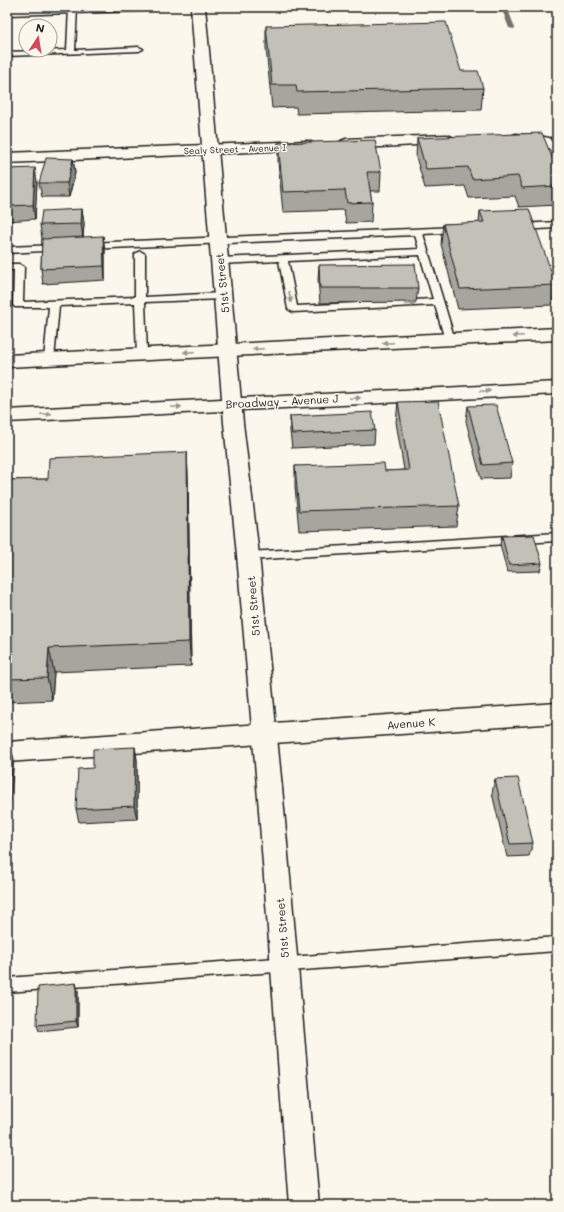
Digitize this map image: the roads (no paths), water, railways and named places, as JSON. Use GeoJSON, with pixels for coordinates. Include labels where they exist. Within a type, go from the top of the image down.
{"type":"FeatureCollection","features":[{"type":"Feature","properties":{"kind":"street"},"geometry":{"type":"LineString","coordinates":[[7,11],[142,7]]}},
{"type":"Feature","properties":{"kind":"street","name":"51st Street"},"geometry":{"type":"LineString","coordinates":[[198,7],[209,150],[232,404],[248,556],[285,963],[304,1205]]}},
{"type":"Feature","properties":{"kind":"street"},"geometry":{"type":"LineString","coordinates":[[502,139],[533,139],[554,145],[557,148]]}},
{"type":"Feature","properties":{"kind":"street","name":"Sealy Street - Avenue I"},"geometry":{"type":"LineString","coordinates":[[7,158],[464,140]]}},
{"type":"Feature","properties":{"kind":"street"},"geometry":{"type":"LineString","coordinates":[[7,361],[557,334]]}},
{"type":"Feature","properties":{"kind":"street","name":"Broadway - Avenue J"},"geometry":{"type":"LineString","coordinates":[[7,416],[557,388]]}},
{"type":"Feature","properties":{"kind":"street","name":"Avenue K"},"geometry":{"type":"LineString","coordinates":[[7,752],[557,713]]}},
{"type":"Feature","properties":{"kind":"lane"},"geometry":{"type":"LineString","coordinates":[[71,52],[73,8]]}},
{"type":"Feature","properties":{"kind":"lane"},"geometry":{"type":"LineString","coordinates":[[7,54],[140,49]]}},
{"type":"Feature","properties":{"kind":"lane"},"geometry":{"type":"LineString","coordinates":[[511,227],[557,225]]}},
{"type":"Feature","properties":{"kind":"lane"},"geometry":{"type":"LineString","coordinates":[[7,250],[465,229]]}},
{"type":"Feature","properties":{"kind":"lane"},"geometry":{"type":"LineString","coordinates":[[418,231],[450,340]]}},
{"type":"Feature","properties":{"kind":"lane"},"geometry":{"type":"LineString","coordinates":[[220,261],[424,252]]}},
{"type":"Feature","properties":{"kind":"lane"},"geometry":{"type":"LineString","coordinates":[[140,254],[142,355]]}},
{"type":"Feature","properties":{"kind":"lane"},"geometry":{"type":"LineString","coordinates":[[283,258],[293,309],[439,302]]}},
{"type":"Feature","properties":{"kind":"lane"},"geometry":{"type":"LineString","coordinates":[[7,267],[19,267],[18,305],[223,296]]}},
{"type":"Feature","properties":{"kind":"lane"},"geometry":{"type":"LineString","coordinates":[[49,359],[54,304]]}},
{"type":"Feature","properties":{"kind":"lane"},"geometry":{"type":"LineString","coordinates":[[248,556],[557,537]]}},
{"type":"Feature","properties":{"kind":"lane"},"geometry":{"type":"LineString","coordinates":[[7,985],[285,963],[557,944]]}},
{"type":"Feature","properties":{"kind":"waterway"},"geometry":{"type":"LineString","coordinates":[[504,7],[512,28]]}}]}
